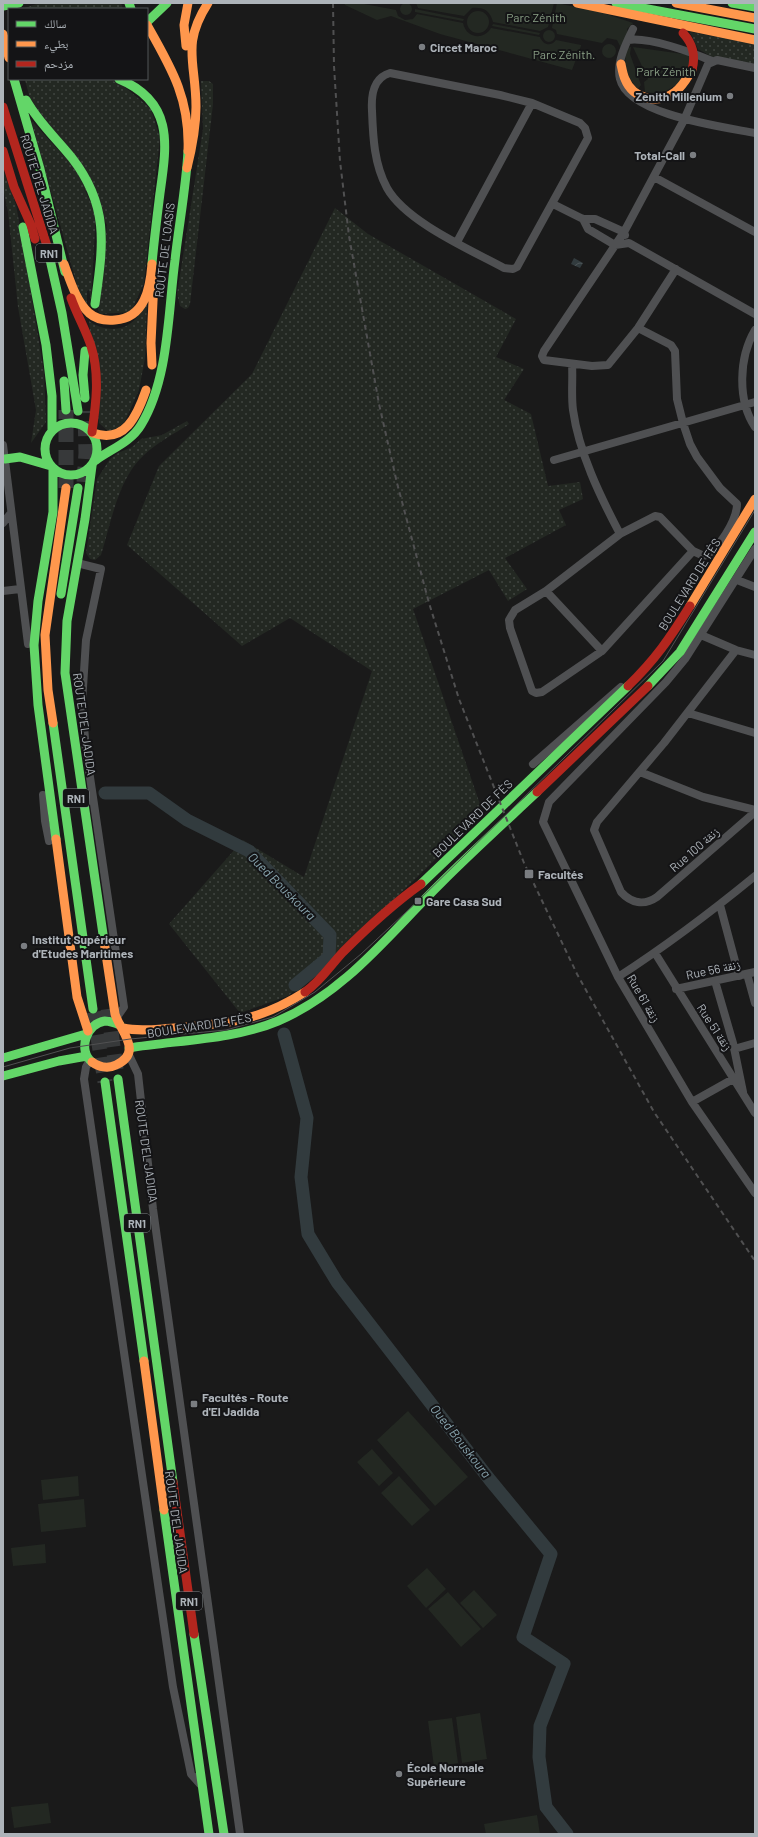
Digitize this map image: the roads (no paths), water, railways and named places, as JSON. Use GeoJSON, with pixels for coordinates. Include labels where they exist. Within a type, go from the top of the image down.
{"type":"FeatureCollection","features":[{"type":"Feature","properties":{"kind":"main road"},"geometry":{"type":"LineString","coordinates":[[3,6],[18,3]]}},
{"type":"Feature","properties":{"kind":"main road"},"geometry":{"type":"LineString","coordinates":[[148,21],[168,3]]}},
{"type":"Feature","properties":{"kind":"main road"},"geometry":{"type":"LineString","coordinates":[[187,168],[193,143],[196,118],[196,98],[190,58],[184,33],[185,16],[188,3]]}},
{"type":"Feature","properties":{"kind":"main road"},"geometry":{"type":"LineString","coordinates":[[190,58],[193,33],[200,16],[208,3]]}},
{"type":"Feature","properties":{"kind":"main road"},"geometry":{"type":"LineString","coordinates":[[577,3],[755,40]]}},
{"type":"Feature","properties":{"kind":"main road"},"geometry":{"type":"LineString","coordinates":[[616,3],[755,29]]}},
{"type":"Feature","properties":{"kind":"main road"},"geometry":{"type":"LineString","coordinates":[[676,3],[755,18]]}},
{"type":"Feature","properties":{"kind":"main road"},"geometry":{"type":"LineString","coordinates":[[732,3],[755,7]]}},
{"type":"Feature","properties":{"kind":"main road"},"geometry":{"type":"LineString","coordinates":[[621,64],[621,73],[627,85],[636,94],[651,100],[662,99],[674,95],[687,82],[692,70],[694,51],[690,41],[683,33],[673,28],[639,19],[629,14]]}},
{"type":"Feature","properties":{"kind":"main road","name":"ROUTE DE L'OASIS"},"geometry":{"type":"LineString","coordinates":[[94,463],[131,437],[140,426],[151,404],[163,350],[187,168],[187,124],[182,95],[169,63],[148,27]]}},
{"type":"Feature","properties":{"kind":"main road"},"geometry":{"type":"LineString","coordinates":[[3,34],[7,49]]}},
{"type":"Feature","properties":{"kind":"main road","name":"ROUTE DE L'OASIS"},"geometry":{"type":"LineString","coordinates":[[92,433],[101,437],[110,437],[118,434],[125,429],[140,407],[150,373],[161,305],[180,142],[177,109],[168,78],[148,42]]}},
{"type":"Feature","properties":{"kind":"main road"},"geometry":{"type":"LineString","coordinates":[[14,80],[40,169],[64,264],[68,289],[91,347],[95,368],[96,389],[92,433]]}},
{"type":"Feature","properties":{"kind":"main road"},"geometry":{"type":"LineString","coordinates":[[19,80],[24,96],[35,116],[48,134],[77,165],[97,202],[102,225],[103,249],[95,304]]}},
{"type":"Feature","properties":{"kind":"main road"},"geometry":{"type":"LineString","coordinates":[[64,264],[82,306],[101,320],[115,321],[135,313],[146,297],[151,276],[165,156],[164,127],[159,112],[150,99],[138,89],[121,80]]}},
{"type":"Feature","properties":{"kind":"main road","name":"ROUTE D'EL JADIDA"},"geometry":{"type":"LineString","coordinates":[[3,108],[32,192],[50,256],[82,411],[85,351]]}},
{"type":"Feature","properties":{"kind":"main road","name":"ROUTE D'EL JADIDA"},"geometry":{"type":"LineString","coordinates":[[3,151],[14,187],[31,225],[49,290],[59,340],[66,410]]}},
{"type":"Feature","properties":{"kind":"main road"},"geometry":{"type":"LineString","coordinates":[[14,187],[33,268],[42,315],[53,397],[54,416],[45,450],[47,459],[52,467],[54,482],[53,505],[36,622],[34,661],[44,757],[79,1006],[87,1033],[84,1046],[90,1060]]}},
{"type":"Feature","properties":{"kind":"main road"},"geometry":{"type":"LineString","coordinates":[[150,373],[156,236]]}},
{"type":"Feature","properties":{"kind":"main road"},"geometry":{"type":"LineString","coordinates":[[5,459],[20,457],[35,448],[61,425],[72,423],[83,425],[92,433],[97,443],[94,463],[83,473],[73,476],[62,474],[52,467],[20,457]]}},
{"type":"Feature","properties":{"kind":"main road","name":"ROUTE D'EL JADIDA"},"geometry":{"type":"LineString","coordinates":[[94,463],[65,642],[65,673],[111,985],[120,1023],[130,1039],[125,1078],[155,1304],[157,1367]]}},
{"type":"Feature","properties":{"kind":"main road","name":"RN1"},"geometry":{"type":"LineString","coordinates":[[66,488],[45,635],[48,690],[56,734],[93,1009]]}},
{"type":"Feature","properties":{"kind":"main road"},"geometry":{"type":"LineString","coordinates":[[60,602],[62,588],[77,536],[80,489]]}},
{"type":"Feature","properties":{"kind":"main road","name":"BOULEVARD DE FÈS"},"geometry":{"type":"LineString","coordinates":[[120,1023],[136,1030],[184,1028],[242,1020],[264,1014],[286,1004],[314,986],[342,953],[401,898],[426,880],[650,665],[670,638],[755,499]]}},
{"type":"Feature","properties":{"kind":"main road","name":"BOULEVARD DE FÈS"},"geometry":{"type":"LineString","coordinates":[[128,1053],[229,1035],[267,1025],[293,1014],[340,982],[356,969],[417,911],[440,884],[634,700],[666,667],[689,639],[755,532]]}},
{"type":"Feature","properties":{"kind":"main road","name":"ROUTE D'EL JADIDA"},"geometry":{"type":"LineString","coordinates":[[57,650],[60,690],[107,1007]]}},
{"type":"Feature","properties":{"kind":"main road"},"geometry":{"type":"LineString","coordinates":[[56,734],[55,767],[58,806],[82,959],[82,977],[78,997]]}},
{"type":"Feature","properties":{"kind":"main road"},"geometry":{"type":"LineString","coordinates":[[3,1058],[87,1033],[95,1025],[103,1022],[120,1023]]}},
{"type":"Feature","properties":{"kind":"main road"},"geometry":{"type":"LineString","coordinates":[[3,1076],[59,1061],[90,1060],[100,1066],[112,1067],[120,1063],[128,1053]]}},
{"type":"Feature","properties":{"kind":"main road","name":"ROUTE D'EL JADIDA"},"geometry":{"type":"LineString","coordinates":[[90,1060],[95,1076],[129,1310],[134,1336],[142,1356]]}},
{"type":"Feature","properties":{"kind":"main road","name":"ROUTE D'EL JADIDA"},"geometry":{"type":"LineString","coordinates":[[118,1079],[201,1686],[224,1834]]}},
{"type":"Feature","properties":{"kind":"main road","name":"ROUTE D'EL JADIDA"},"geometry":{"type":"LineString","coordinates":[[105,1082],[209,1834]]}},
{"type":"Feature","properties":{"kind":"street"},"geometry":{"type":"LineString","coordinates":[[633,29],[621,64],[620,80],[624,89],[630,96],[684,120],[755,133]]}},
{"type":"Feature","properties":{"kind":"street"},"geometry":{"type":"LineString","coordinates":[[628,40],[637,40],[674,47],[712,61],[755,68]]}},
{"type":"Feature","properties":{"kind":"street"},"geometry":{"type":"LineString","coordinates":[[676,269],[638,328],[608,365],[572,364],[544,360],[542,356],[544,351],[624,232],[684,120],[706,67],[712,61]]}},
{"type":"Feature","properties":{"kind":"street"},"geometry":{"type":"LineString","coordinates":[[384,75],[403,75],[532,103],[580,123],[587,132],[588,138],[518,267],[504,268],[457,242],[412,215],[392,195],[384,181],[376,160],[373,138],[372,100],[378,81],[384,75]]}},
{"type":"Feature","properties":{"kind":"street"},"geometry":{"type":"LineString","coordinates":[[457,242],[532,103]]}},
{"type":"Feature","properties":{"kind":"street"},"geometry":{"type":"LineString","coordinates":[[654,177],[755,232]]}},
{"type":"Feature","properties":{"kind":"street"},"geometry":{"type":"LineString","coordinates":[[553,204],[583,219],[594,219],[624,232],[629,243],[755,314]]}},
{"type":"Feature","properties":{"kind":"street"},"geometry":{"type":"LineString","coordinates":[[583,219],[588,229],[615,245],[629,243]]}},
{"type":"Feature","properties":{"kind":"street"},"geometry":{"type":"LineString","coordinates":[[638,328],[671,346],[675,351],[677,399],[682,423],[697,457],[720,488],[737,504],[735,519],[714,550],[704,556],[693,551],[660,517],[655,516],[647,519],[620,534],[546,591],[515,610],[509,620],[532,691],[536,693],[542,692],[602,651],[693,551]]}},
{"type":"Feature","properties":{"kind":"street"},"geometry":{"type":"LineString","coordinates":[[755,330],[744,358],[742,382],[745,405],[755,427]]}},
{"type":"Feature","properties":{"kind":"street"},"geometry":{"type":"LineString","coordinates":[[572,364],[573,410],[584,452],[606,506],[620,534]]}},
{"type":"Feature","properties":{"kind":"street"},"geometry":{"type":"LineString","coordinates":[[554,460],[755,402]]}},
{"type":"Feature","properties":{"kind":"street"},"geometry":{"type":"LineString","coordinates":[[3,445],[20,589],[25,618],[45,821],[62,882]]}},
{"type":"Feature","properties":{"kind":"street"},"geometry":{"type":"LineString","coordinates":[[3,523],[11,513]]}},
{"type":"Feature","properties":{"kind":"street"},"geometry":{"type":"LineString","coordinates":[[755,548],[702,635],[736,650],[755,655]]}},
{"type":"Feature","properties":{"kind":"street"},"geometry":{"type":"LineString","coordinates":[[77,563],[101,569],[86,640],[82,703],[86,750],[124,1007],[120,1023]]}},
{"type":"Feature","properties":{"kind":"street"},"geometry":{"type":"LineString","coordinates":[[736,580],[755,587]]}},
{"type":"Feature","properties":{"kind":"street"},"geometry":{"type":"LineString","coordinates":[[3,591],[20,589]]}},
{"type":"Feature","properties":{"kind":"street"},"geometry":{"type":"LineString","coordinates":[[546,591],[602,651]]}},
{"type":"Feature","properties":{"kind":"street","name":"Rue 61 زنقة"},"geometry":{"type":"LineString","coordinates":[[702,635],[686,659],[666,682],[549,802],[543,822],[618,977],[692,1102],[755,1193]]}},
{"type":"Feature","properties":{"kind":"street"},"geometry":{"type":"LineString","coordinates":[[736,650],[640,772],[703,797],[755,811]]}},
{"type":"Feature","properties":{"kind":"street"},"geometry":{"type":"LineString","coordinates":[[533,764],[613,693],[650,665]]}},
{"type":"Feature","properties":{"kind":"street"},"geometry":{"type":"LineString","coordinates":[[688,712],[755,733]]}},
{"type":"Feature","properties":{"kind":"street","name":"Rue 100 زنقة"},"geometry":{"type":"LineString","coordinates":[[640,772],[597,822],[594,830],[621,892],[633,902],[647,902],[657,897],[755,811]]}},
{"type":"Feature","properties":{"kind":"street"},"geometry":{"type":"LineString","coordinates":[[618,977],[655,953],[720,905],[755,876]]}},
{"type":"Feature","properties":{"kind":"street"},"geometry":{"type":"LineString","coordinates":[[720,905],[747,974],[755,1003]]}},
{"type":"Feature","properties":{"kind":"street","name":"Rue 51 زنقة"},"geometry":{"type":"LineString","coordinates":[[655,953],[676,989],[716,1049],[755,1113]]}},
{"type":"Feature","properties":{"kind":"street","name":"Rue 56 زنقة"},"geometry":{"type":"LineString","coordinates":[[676,989],[747,974]]}},
{"type":"Feature","properties":{"kind":"street"},"geometry":{"type":"LineString","coordinates":[[715,981],[734,1049],[744,1096]]}},
{"type":"Feature","properties":{"kind":"street"},"geometry":{"type":"LineString","coordinates":[[734,1049],[755,1043]]}},
{"type":"Feature","properties":{"kind":"street"},"geometry":{"type":"LineString","coordinates":[[128,1053],[138,1074],[154,1216],[240,1834]]}},
{"type":"Feature","properties":{"kind":"street"},"geometry":{"type":"LineString","coordinates":[[90,1060],[86,1067],[84,1079],[171,1673],[191,1774],[202,1786]]}},
{"type":"Feature","properties":{"kind":"street"},"geometry":{"type":"LineString","coordinates":[[692,1102],[733,1079]]}},
{"type":"Feature","properties":{"kind":"water"},"geometry":{"type":"Polygon","coordinates":[[[574,258],[583,263],[580,268],[571,264],[574,258]]]}},
{"type":"Feature","properties":{"kind":"waterway","name":"Oued Bouskoura"},"geometry":{"type":"LineString","coordinates":[[105,793],[149,793],[187,820],[249,851],[330,935],[329,957],[295,985]]}},
{"type":"Feature","properties":{"kind":"waterway","name":"Oued Bouskoura"},"geometry":{"type":"LineString","coordinates":[[284,1034],[307,1118],[301,1177],[308,1234],[337,1282],[490,1480],[551,1554],[523,1637],[564,1664],[540,1726],[539,1757],[546,1807],[567,1834]]}},
{"type":"Feature","properties":{"kind":"tunnel"},"geometry":{"type":"LineString","coordinates":[[66,410],[66,488]]}},
{"type":"Feature","properties":{"kind":"tunnel"},"geometry":{"type":"LineString","coordinates":[[84,482],[86,453],[85,411]]}},
{"type":"Feature","properties":{"kind":"tunnel"},"geometry":{"type":"LineString","coordinates":[[108,1009],[117,1076]]}},
{"type":"Feature","properties":{"kind":"tunnel"},"geometry":{"type":"LineString","coordinates":[[94,1012],[105,1082]]}},
{"type":"Feature","properties":{"kind":"tram line"},"geometry":{"type":"LineString","coordinates":[[3,1067],[70,1048],[130,1039],[226,1030],[273,1017],[315,992],[361,954],[418,901],[663,661],[755,510]]}},
{"type":"Feature","properties":{"kind":"railway"},"geometry":{"type":"LineString","coordinates":[[333,3],[334,66],[340,161],[349,236],[379,404],[397,483],[429,603],[459,699],[524,863],[577,974],[654,1112],[755,1261]]}},
{"type":"Feature","properties":{"kind":"place","name":"Circet Maroc"},"geometry":{"type":"Point","coordinates":[422,47]}},
{"type":"Feature","properties":{"kind":"place","name":"Zenith Millenium"},"geometry":{"type":"Point","coordinates":[730,96]}},
{"type":"Feature","properties":{"kind":"place","name":"Total-Call"},"geometry":{"type":"Point","coordinates":[693,155]}},
{"type":"Feature","properties":{"kind":"place","name":"Facultés"},"geometry":{"type":"Point","coordinates":[529,874]}},
{"type":"Feature","properties":{"kind":"place","name":"Gare Casa Sud"},"geometry":{"type":"Point","coordinates":[418,901]}},
{"type":"Feature","properties":{"kind":"place","name":"Institut Supérieur d'Etudes Maritimes"},"geometry":{"type":"Point","coordinates":[24,946]}},
{"type":"Feature","properties":{"kind":"place","name":"Facultés - Route d'El Jadida"},"geometry":{"type":"Point","coordinates":[194,1404]}},
{"type":"Feature","properties":{"kind":"place","name":"École Normale Supérieure"},"geometry":{"type":"Point","coordinates":[399,1774]}},
{"type":"Feature","properties":{"kind":"park label","name":"Parc Zénith"},"geometry":{"type":"Point","coordinates":[536,17]}},
{"type":"Feature","properties":{"kind":"park label","name":"Parc Zénith."},"geometry":{"type":"Point","coordinates":[564,54]}},
{"type":"Feature","properties":{"kind":"park label","name":"Park Zénith"},"geometry":{"type":"Point","coordinates":[666,71]}}]}
